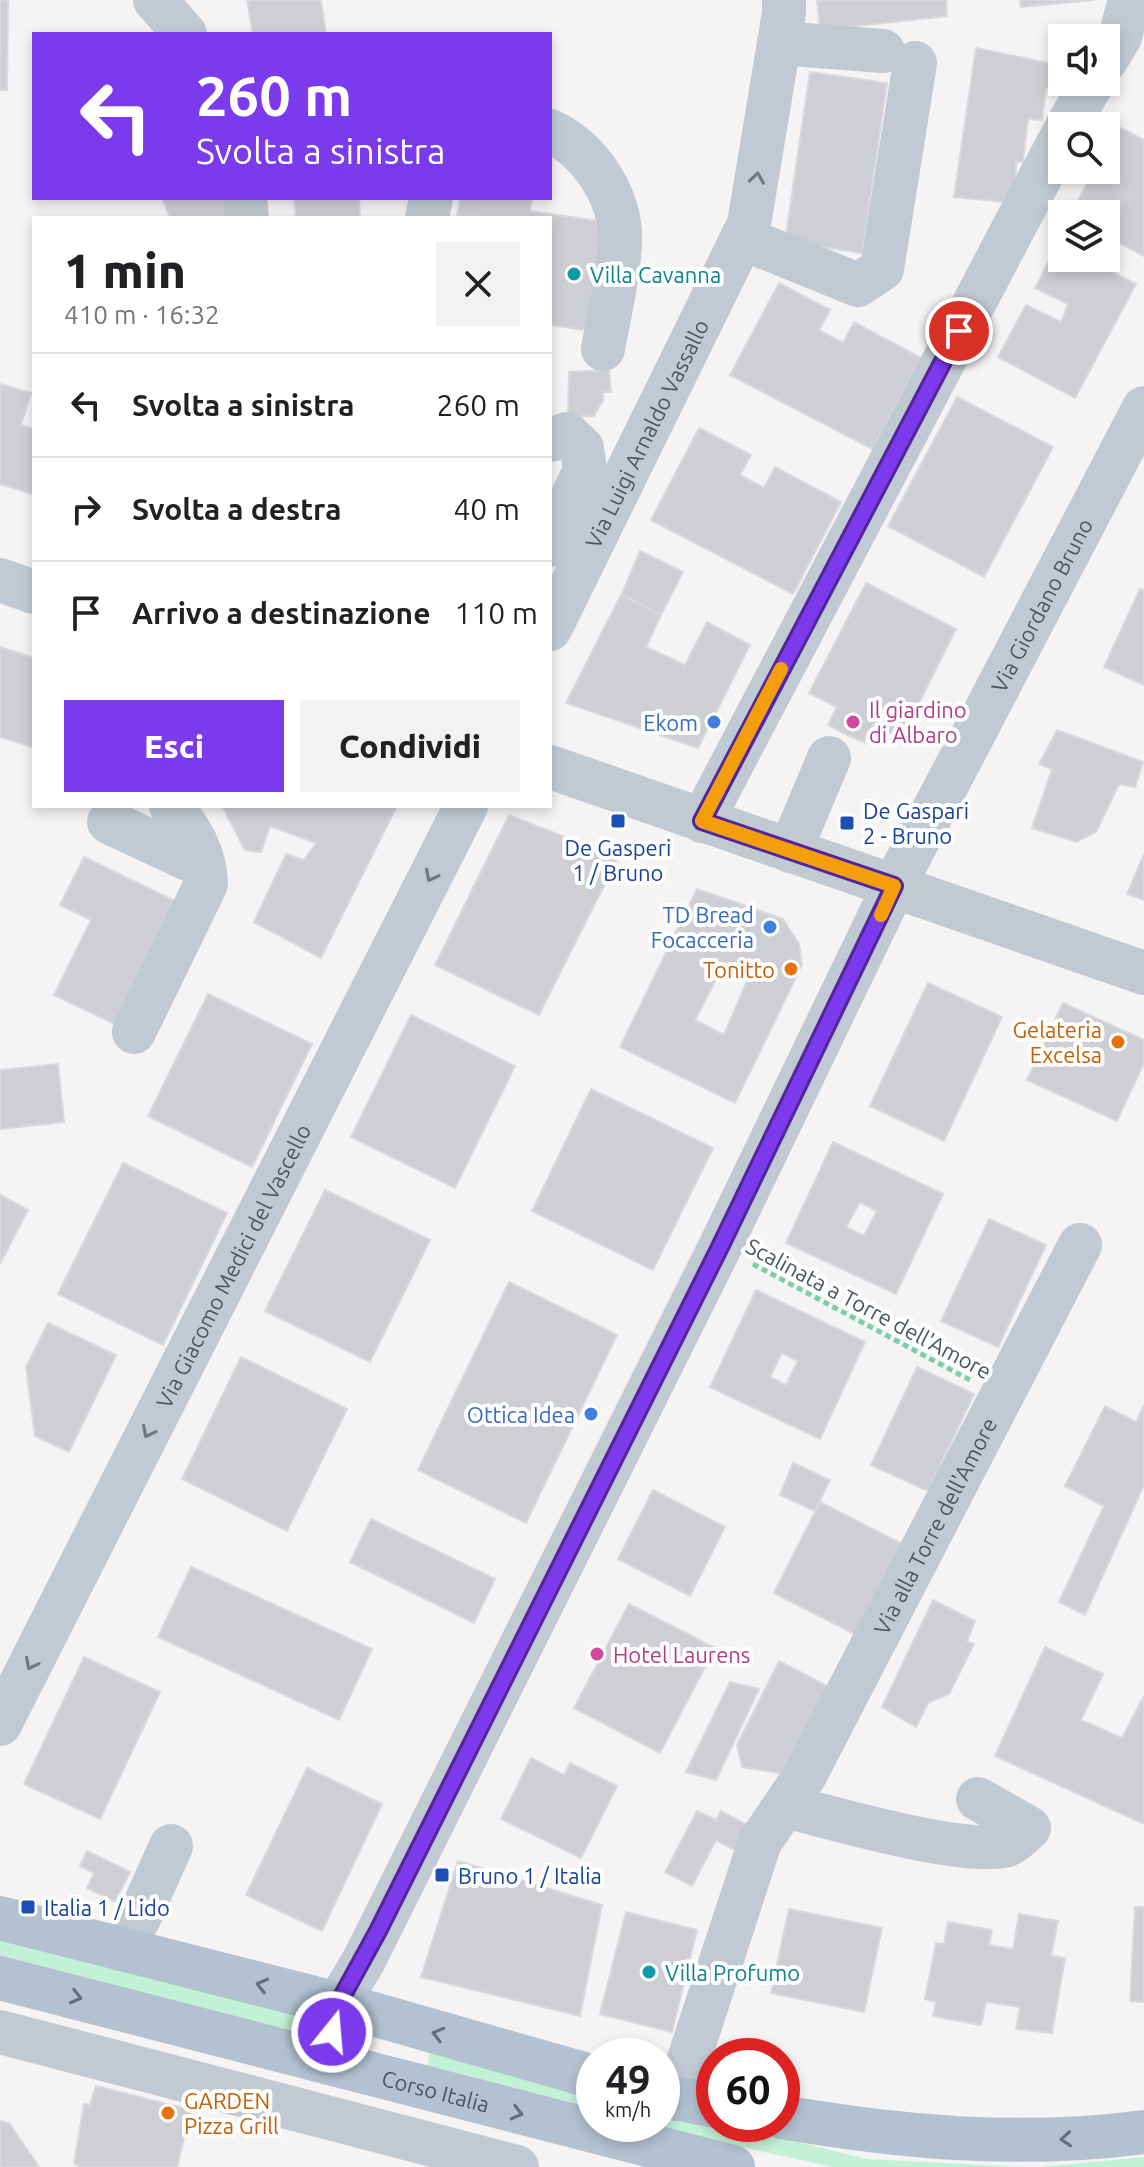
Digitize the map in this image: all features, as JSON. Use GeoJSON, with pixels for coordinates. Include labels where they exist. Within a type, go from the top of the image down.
{"type":"FeatureCollection","features":[{"type":"Feature","properties":{"kind":"main road"},"geometry":{"type":"LineString","coordinates":[[0,1918],[338,2004],[576,2072]]}},
{"type":"Feature","properties":{"kind":"main road","name":"Corso Italia"},"geometry":{"type":"LineString","coordinates":[[0,1978],[326,2060],[661,2158],[733,2167]]}},
{"type":"Feature","properties":{"kind":"main road"},"geometry":{"type":"LineString","coordinates":[[326,2060],[338,2004]]}},
{"type":"Feature","properties":{"kind":"main road"},"geometry":{"type":"LineString","coordinates":[[800,2120],[932,2139],[1023,2142],[1144,2132]]}},
{"type":"Feature","properties":{"kind":"street"},"geometry":{"type":"LineString","coordinates":[[155,0],[183,32]]}},
{"type":"Feature","properties":{"kind":"street","name":"Via Luigi Arnaldo Vassallo"},"geometry":{"type":"LineString","coordinates":[[552,625],[749,224],[784,0]]}},
{"type":"Feature","properties":{"kind":"street"},"geometry":{"type":"LineString","coordinates":[[1120,37],[1130,0]]}},
{"type":"Feature","properties":{"kind":"street"},"geometry":{"type":"LineString","coordinates":[[742,238],[858,285],[882,269],[899,57],[779,43]]}},
{"type":"Feature","properties":{"kind":"street"},"geometry":{"type":"LineString","coordinates":[[552,132],[591,159],[614,206],[621,243],[603,349]]}},
{"type":"Feature","properties":{"kind":"street"},"geometry":{"type":"LineString","coordinates":[[702,821],[1048,163]]}},
{"type":"Feature","properties":{"kind":"street","name":"Via Giordano Bruno"},"geometry":{"type":"LineString","coordinates":[[338,2004],[378,1931],[720,1247],[894,886],[1144,408]]}},
{"type":"Feature","properties":{"kind":"street","name":"Via Luigi Arnaldo Vassallo"},"geometry":{"type":"LineString","coordinates":[[552,439],[567,434],[582,448],[585,470],[552,541]]}},
{"type":"Feature","properties":{"kind":"street"},"geometry":{"type":"LineString","coordinates":[[0,580],[32,591]]}},
{"type":"Feature","properties":{"kind":"street"},"geometry":{"type":"LineString","coordinates":[[790,851],[829,758]]}},
{"type":"Feature","properties":{"kind":"street"},"geometry":{"type":"LineString","coordinates":[[552,768],[1144,973]]}},
{"type":"Feature","properties":{"kind":"street","name":"Via Giacomo Medici del Vascello"},"geometry":{"type":"LineString","coordinates":[[0,1724],[465,808]]}},
{"type":"Feature","properties":{"kind":"street"},"geometry":{"type":"LineString","coordinates":[[109,822],[162,817],[189,828],[205,860],[206,884],[134,1032]]}},
{"type":"Feature","properties":{"kind":"street"},"geometry":{"type":"LineString","coordinates":[[162,817],[188,859]]}},
{"type":"Feature","properties":{"kind":"street","name":"Via alla Torre dell'Amore"},"geometry":{"type":"LineString","coordinates":[[684,2100],[760,1842],[804,1777],[1080,1245]]}},
{"type":"Feature","properties":{"kind":"street"},"geometry":{"type":"LineString","coordinates":[[785,1806],[891,1831],[983,1847],[1007,1846],[1029,1828],[978,1799]]}},
{"type":"Feature","properties":{"kind":"street"},"geometry":{"type":"LineString","coordinates":[[120,1949],[139,1918],[171,1846]]}},
{"type":"Feature","properties":{"kind":"street"},"geometry":{"type":"LineString","coordinates":[[0,2032],[517,2167]]}},
{"type":"Feature","properties":{"kind":"path","name":"Scalinata a Torre dell'Amore"},"geometry":{"type":"LineString","coordinates":[[720,1247],[1003,1397]]}},
{"type":"Feature","properties":{"kind":"green space"},"geometry":{"type":"Polygon","coordinates":[[[0,1929],[307,2008],[301,2033],[0,1958],[0,1929]]]}},
{"type":"Feature","properties":{"kind":"green space"},"geometry":{"type":"Polygon","coordinates":[[[430,2049],[576,2086],[576,2108],[427,2070],[430,2049]]]}},
{"type":"Feature","properties":{"kind":"green space"},"geometry":{"type":"Polygon","coordinates":[[[680,2112],[696,2116],[696,2137],[680,2133],[680,2112]]]}},
{"type":"Feature","properties":{"kind":"green space"},"geometry":{"type":"Polygon","coordinates":[[[720,2142],[799,2142],[867,2159],[1025,2167],[833,2167],[720,2142]]]}},
{"type":"Feature","properties":{"kind":"green space"},"geometry":{"type":"Polygon","coordinates":[[[1144,2157],[1144,2167],[1040,2167],[1144,2157]]]}},
{"type":"Feature","properties":{"kind":"building"},"geometry":{"type":"Polygon","coordinates":[[[0,0],[8,0],[7,90],[0,90],[0,0]]]}},
{"type":"Feature","properties":{"kind":"building"},"geometry":{"type":"Polygon","coordinates":[[[247,0],[321,0],[326,32],[253,32],[247,0]]]}},
{"type":"Feature","properties":{"kind":"building"},"geometry":{"type":"Polygon","coordinates":[[[817,0],[946,0],[947,16],[820,30],[817,0]]]}},
{"type":"Feature","properties":{"kind":"building"},"geometry":{"type":"Polygon","coordinates":[[[1020,0],[1094,0],[1021,7],[1020,0]]]}},
{"type":"Feature","properties":{"kind":"building"},"geometry":{"type":"Polygon","coordinates":[[[976,48],[1048,63],[1048,88],[1042,120],[1028,119],[1023,162],[1016,161],[1015,203],[954,197],[976,48]]]}},
{"type":"Feature","properties":{"kind":"building"},"geometry":{"type":"Polygon","coordinates":[[[810,72],[887,83],[862,253],[785,241],[810,72]]]}},
{"type":"Feature","properties":{"kind":"building"},"geometry":{"type":"Polygon","coordinates":[[[1120,128],[1144,140],[1144,256],[1120,243],[1120,200],[1078,200],[1087,184],[1120,184],[1120,128]]]}},
{"type":"Feature","properties":{"kind":"building"},"geometry":{"type":"Polygon","coordinates":[[[163,200],[226,200],[231,214],[226,216],[169,216],[163,200]]]}},
{"type":"Feature","properties":{"kind":"building"},"geometry":{"type":"Polygon","coordinates":[[[294,200],[359,200],[360,216],[296,216],[294,200]]]}},
{"type":"Feature","properties":{"kind":"building","name":"Villa Cavanna"},"geometry":{"type":"Polygon","coordinates":[[[460,200],[532,200],[530,211],[606,222],[591,331],[552,325],[552,216],[457,216],[460,200]]]}},
{"type":"Feature","properties":{"kind":"building"},"geometry":{"type":"Polygon","coordinates":[[[1048,263],[1048,272],[1113,272],[1136,284],[1075,398],[998,357],[1026,305],[1061,322],[1068,304],[1035,288],[1048,263]]]}},
{"type":"Feature","properties":{"kind":"building"},"geometry":{"type":"Polygon","coordinates":[[[779,283],[830,310],[819,330],[843,343],[854,322],[921,358],[872,449],[730,375],[779,283]]]}},
{"type":"Feature","properties":{"kind":"building"},"geometry":{"type":"Polygon","coordinates":[[[609,370],[611,392],[603,392],[603,400],[594,416],[568,417],[569,372],[609,370]]]}},
{"type":"Feature","properties":{"kind":"building"},"geometry":{"type":"Polygon","coordinates":[[[0,384],[31,393],[21,425],[32,428],[32,494],[0,484],[0,384]]]}},
{"type":"Feature","properties":{"kind":"building"},"geometry":{"type":"Polygon","coordinates":[[[957,397],[1053,447],[984,577],[888,526],[957,397]]]}},
{"type":"Feature","properties":{"kind":"building"},"geometry":{"type":"Polygon","coordinates":[[[699,428],[751,455],[740,475],[764,488],[775,467],[841,502],[793,594],[651,520],[699,428]]]}},
{"type":"Feature","properties":{"kind":"building"},"geometry":{"type":"Polygon","coordinates":[[[640,551],[683,572],[661,615],[622,594],[640,551]]]}},
{"type":"Feature","properties":{"kind":"building"},"geometry":{"type":"Polygon","coordinates":[[[866,583],[956,629],[901,739],[873,725],[864,742],[847,735],[828,725],[837,707],[809,693],[866,583]]]}},
{"type":"Feature","properties":{"kind":"building"},"geometry":{"type":"Polygon","coordinates":[[[1140,589],[1144,590],[1144,685],[1104,667],[1140,589]]]}},
{"type":"Feature","properties":{"kind":"building"},"geometry":{"type":"Polygon","coordinates":[[[621,595],[661,615],[646,647],[685,665],[707,622],[750,645],[698,748],[566,703],[621,595]]]}},
{"type":"Feature","properties":{"kind":"building"},"geometry":{"type":"Polygon","coordinates":[[[0,647],[32,657],[32,747],[0,737],[0,647]]]}},
{"type":"Feature","properties":{"kind":"building"},"geometry":{"type":"Polygon","coordinates":[[[1057,730],[1143,762],[1135,787],[1119,784],[1096,832],[1076,842],[1032,828],[1052,769],[1039,764],[1057,730]]]}},
{"type":"Feature","properties":{"kind":"building"},"geometry":{"type":"Polygon","coordinates":[[[223,808],[396,808],[321,958],[254,922],[286,854],[304,860],[316,843],[270,826],[261,852],[245,850],[223,808]]]}},
{"type":"Feature","properties":{"kind":"building"},"geometry":{"type":"Polygon","coordinates":[[[509,815],[618,858],[539,1015],[435,965],[509,815]]]}},
{"type":"Feature","properties":{"kind":"building"},"geometry":{"type":"Polygon","coordinates":[[[1144,854],[1144,900],[1127,894],[1144,854]]]}},
{"type":"Feature","properties":{"kind":"building"},"geometry":{"type":"Polygon","coordinates":[[[84,857],[181,904],[121,1027],[54,995],[91,920],[60,905],[84,857]]]}},
{"type":"Feature","properties":{"kind":"building"},"geometry":{"type":"Polygon","coordinates":[[[697,889],[783,919],[799,944],[802,965],[735,1103],[620,1047],[697,889]],[[723,966],[695,1020],[724,1035],[749,976],[723,966]]]}},
{"type":"Feature","properties":{"kind":"building"},"geometry":{"type":"Polygon","coordinates":[[[928,983],[1002,1017],[944,1141],[870,1106],[928,983]]]}},
{"type":"Feature","properties":{"kind":"building"},"geometry":{"type":"Polygon","coordinates":[[[208,994],[312,1044],[252,1167],[148,1116],[208,994]]]}},
{"type":"Feature","properties":{"kind":"building"},"geometry":{"type":"Polygon","coordinates":[[[1063,1003],[1144,1040],[1144,1063],[1117,1121],[1027,1080],[1063,1003]]]}},
{"type":"Feature","properties":{"kind":"building"},"geometry":{"type":"Polygon","coordinates":[[[411,1015],[515,1066],[455,1188],[351,1137],[411,1015]]]}},
{"type":"Feature","properties":{"kind":"building"},"geometry":{"type":"Polygon","coordinates":[[[58,1064],[64,1122],[0,1129],[0,1070],[58,1064]]]}},
{"type":"Feature","properties":{"kind":"building"},"geometry":{"type":"Polygon","coordinates":[[[591,1089],[713,1148],[653,1270],[532,1211],[591,1089]]]}},
{"type":"Feature","properties":{"kind":"building"},"geometry":{"type":"Polygon","coordinates":[[[833,1142],[943,1194],[896,1294],[786,1243],[833,1142]],[[860,1202],[846,1227],[864,1236],[877,1211],[860,1202]]]}},
{"type":"Feature","properties":{"kind":"building"},"geometry":{"type":"Polygon","coordinates":[[[123,1163],[227,1213],[163,1345],[58,1294],[123,1163]]]}},
{"type":"Feature","properties":{"kind":"building"},"geometry":{"type":"Polygon","coordinates":[[[325,1190],[430,1240],[370,1362],[265,1311],[325,1190]]]}},
{"type":"Feature","properties":{"kind":"building"},"geometry":{"type":"Polygon","coordinates":[[[0,1195],[28,1210],[0,1264],[0,1195]]]}},
{"type":"Feature","properties":{"kind":"building"},"geometry":{"type":"Polygon","coordinates":[[[989,1219],[1046,1245],[998,1347],[941,1321],[989,1219]]]}},
{"type":"Feature","properties":{"kind":"building"},"geometry":{"type":"Polygon","coordinates":[[[509,1282],[617,1335],[526,1523],[418,1470],[509,1282]]]}},
{"type":"Feature","properties":{"kind":"building"},"geometry":{"type":"Polygon","coordinates":[[[756,1290],[865,1342],[820,1439],[710,1387],[756,1290]],[[782,1353],[770,1377],[786,1385],[798,1361],[782,1353]]]}},
{"type":"Feature","properties":{"kind":"building"},"geometry":{"type":"Polygon","coordinates":[[[48,1323],[116,1355],[69,1452],[35,1436],[26,1367],[48,1323]]]}},
{"type":"Feature","properties":{"kind":"building"},"geometry":{"type":"Polygon","coordinates":[[[241,1357],[347,1409],[287,1531],[182,1479],[241,1357]]]}},
{"type":"Feature","properties":{"kind":"building"},"geometry":{"type":"Polygon","coordinates":[[[917,1367],[974,1394],[928,1491],[871,1465],[917,1367]]]}},
{"type":"Feature","properties":{"kind":"building"},"geometry":{"type":"Polygon","coordinates":[[[1144,1405],[1144,1485],[1085,1615],[1059,1602],[1104,1506],[1065,1486],[1105,1406],[1136,1422],[1144,1405]]]}},
{"type":"Feature","properties":{"kind":"building"},"geometry":{"type":"Polygon","coordinates":[[[793,1463],[830,1480],[815,1511],[780,1495],[793,1463]]]}},
{"type":"Feature","properties":{"kind":"building"},"geometry":{"type":"Polygon","coordinates":[[[653,1490],[725,1527],[690,1596],[618,1559],[653,1490]]]}},
{"type":"Feature","properties":{"kind":"building"},"geometry":{"type":"Polygon","coordinates":[[[820,1502],[902,1544],[856,1635],[774,1593],[820,1502]]]}},
{"type":"Feature","properties":{"kind":"building"},"geometry":{"type":"Polygon","coordinates":[[[371,1519],[495,1579],[474,1623],[350,1562],[371,1519]]]}},
{"type":"Feature","properties":{"kind":"building"},"geometry":{"type":"Polygon","coordinates":[[[191,1567],[372,1649],[339,1720],[158,1637],[191,1567]]]}},
{"type":"Feature","properties":{"kind":"building"},"geometry":{"type":"Polygon","coordinates":[[[933,1600],[975,1621],[967,1641],[974,1644],[949,1694],[928,1703],[916,1727],[882,1707],[933,1600]]]}},
{"type":"Feature","properties":{"kind":"building"},"geometry":{"type":"Polygon","coordinates":[[[629,1604],[715,1648],[660,1753],[574,1708],[629,1604]]]}},
{"type":"Feature","properties":{"kind":"building"},"geometry":{"type":"Polygon","coordinates":[[[1045,1647],[1103,1674],[1081,1720],[1122,1738],[1144,1696],[1144,1824],[995,1756],[1045,1647]]]}},
{"type":"Feature","properties":{"kind":"building"},"geometry":{"type":"Polygon","coordinates":[[[84,1657],[160,1692],[100,1819],[24,1784],[84,1657]]]}},
{"type":"Feature","properties":{"kind":"building"},"geometry":{"type":"Polygon","coordinates":[[[779,1661],[829,1687],[785,1774],[742,1767],[737,1745],[779,1661]]]}},
{"type":"Feature","properties":{"kind":"building"},"geometry":{"type":"Polygon","coordinates":[[[730,1682],[759,1689],[716,1780],[686,1772],[730,1682]]]}},
{"type":"Feature","properties":{"kind":"building"},"geometry":{"type":"Polygon","coordinates":[[[531,1758],[564,1775],[570,1763],[617,1786],[581,1858],[501,1819],[531,1758]]]}},
{"type":"Feature","properties":{"kind":"building"},"geometry":{"type":"Polygon","coordinates":[[[307,1768],[382,1804],[322,1931],[246,1895],[307,1768]]]}},
{"type":"Feature","properties":{"kind":"building"},"geometry":{"type":"Polygon","coordinates":[[[697,1811],[716,1820],[721,1811],[751,1827],[738,1852],[716,1840],[692,1886],[665,1872],[697,1811]]]}},
{"type":"Feature","properties":{"kind":"building"},"geometry":{"type":"Polygon","coordinates":[[[87,1851],[130,1872],[115,1902],[87,1888],[94,1873],[80,1866],[87,1851]]]}},
{"type":"Feature","properties":{"kind":"building"},"geometry":{"type":"Polygon","coordinates":[[[458,1861],[602,1905],[580,2016],[421,1977],[458,1861]]]}},
{"type":"Feature","properties":{"kind":"building"},"geometry":{"type":"Polygon","coordinates":[[[1135,1907],[1144,1907],[1144,2002],[1130,2001],[1135,1907]]]}},
{"type":"Feature","properties":{"kind":"building"},"geometry":{"type":"Polygon","coordinates":[[[789,1909],[882,1928],[864,2012],[771,1993],[789,1909]]]}},
{"type":"Feature","properties":{"kind":"building","name":"Villa Profumo"},"geometry":{"type":"Polygon","coordinates":[[[626,1912],[697,1930],[672,2032],[600,2014],[626,1912]]]}},
{"type":"Feature","properties":{"kind":"building"},"geometry":{"type":"Polygon","coordinates":[[[1019,1914],[1058,1921],[1051,1956],[1065,1958],[1052,2033],[1016,2029],[1020,2007],[986,2002],[981,2025],[933,2016],[936,2002],[925,1999],[936,1943],[944,1944],[948,1922],[992,1930],[989,1945],[1013,1949],[1019,1914]]]}},
{"type":"Feature","properties":{"kind":"building"},"geometry":{"type":"Polygon","coordinates":[[[96,2086],[191,2110],[177,2167],[80,2167],[74,2163],[84,2104],[90,2105],[96,2086]]]}},
{"type":"Feature","properties":{"kind":"building"},"geometry":{"type":"Polygon","coordinates":[[[0,2121],[9,2123],[39,2167],[0,2167],[0,2121]]]}},
{"type":"Feature","properties":{"kind":"slow traffic"},"geometry":{"type":"LineString","coordinates":[[781,669],[702,821],[894,886],[881,915]]}},
{"type":"Feature","properties":{"kind":"place","name":"Villa Cavanna"},"geometry":{"type":"Point","coordinates":[574,274]}},
{"type":"Feature","properties":{"kind":"place","name":"Ekom"},"geometry":{"type":"Point","coordinates":[714,722]}},
{"type":"Feature","properties":{"kind":"place","name":"Il giardino di Albaro"},"geometry":{"type":"Point","coordinates":[853,722]}},
{"type":"Feature","properties":{"kind":"place","name":"De Gasperi 1 / Bruno"},"geometry":{"type":"Point","coordinates":[618,821]}},
{"type":"Feature","properties":{"kind":"place","name":"De Gaspari 2 - Bruno"},"geometry":{"type":"Point","coordinates":[847,823]}},
{"type":"Feature","properties":{"kind":"place","name":"TD Bread Focacceria"},"geometry":{"type":"Point","coordinates":[770,927]}},
{"type":"Feature","properties":{"kind":"place","name":"Tonitto"},"geometry":{"type":"Point","coordinates":[791,969]}},
{"type":"Feature","properties":{"kind":"place","name":"Gelateria Excelsa"},"geometry":{"type":"Point","coordinates":[1118,1042]}},
{"type":"Feature","properties":{"kind":"place","name":"Ottica Idea"},"geometry":{"type":"Point","coordinates":[591,1414]}},
{"type":"Feature","properties":{"kind":"place","name":"Hotel Laurens"},"geometry":{"type":"Point","coordinates":[597,1654]}},
{"type":"Feature","properties":{"kind":"place","name":"Bruno 1 / Italia"},"geometry":{"type":"Point","coordinates":[442,1875]}},
{"type":"Feature","properties":{"kind":"place","name":"Italia 1 / Lido"},"geometry":{"type":"Point","coordinates":[28,1907]}},
{"type":"Feature","properties":{"kind":"place","name":"Villa Profumo"},"geometry":{"type":"Point","coordinates":[649,1972]}},
{"type":"Feature","properties":{"kind":"place","name":"GARDEN Pizza Grill"},"geometry":{"type":"Point","coordinates":[168,2113]}},
{"type":"Feature","properties":{"kind":"route"},"geometry":{"type":"LineString","coordinates":[[332,2032],[338,2004],[364,1960],[706,1275],[894,886],[702,821],[959,331]]}}]}
